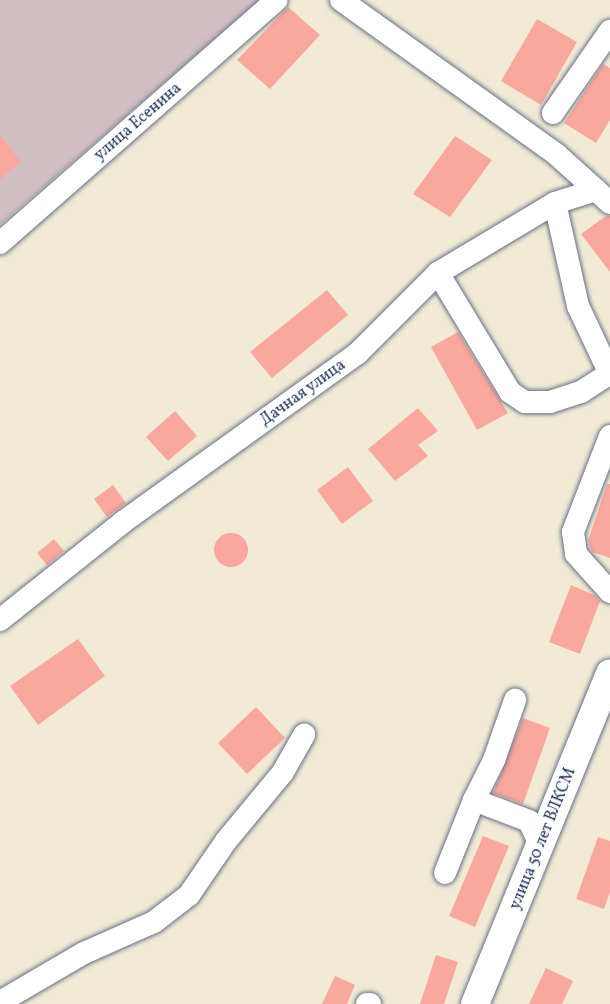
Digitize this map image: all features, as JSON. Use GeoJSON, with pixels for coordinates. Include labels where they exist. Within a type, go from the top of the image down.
{"type":"FeatureCollection","features":[{"type":"Feature","properties":{"kind":"main road","name":"улица 50 лет ВЛКСМ"},"geometry":{"type":"LineString","coordinates":[[475,1004],[541,847],[610,673]]}},
{"type":"Feature","properties":{"kind":"street","name":"улица Есенина"},"geometry":{"type":"LineString","coordinates":[[0,243],[277,0]]}},
{"type":"Feature","properties":{"kind":"street"},"geometry":{"type":"LineString","coordinates":[[341,0],[556,154],[603,197]]}},
{"type":"Feature","properties":{"kind":"street"},"geometry":{"type":"LineString","coordinates":[[553,112],[610,31]]}},
{"type":"Feature","properties":{"kind":"street","name":"Дачная улица"},"geometry":{"type":"LineString","coordinates":[[0,620],[123,522],[358,353],[438,273],[555,202],[603,197]]}},
{"type":"Feature","properties":{"kind":"street"},"geometry":{"type":"LineString","coordinates":[[438,273],[510,392],[525,402],[550,402],[581,392],[610,374],[578,306],[555,202]]}},
{"type":"Feature","properties":{"kind":"street"},"geometry":{"type":"LineString","coordinates":[[610,436],[573,532],[576,554],[610,592]]}},
{"type":"Feature","properties":{"kind":"street"},"geometry":{"type":"LineString","coordinates":[[445,873],[474,800],[494,760],[515,700]]}},
{"type":"Feature","properties":{"kind":"street"},"geometry":{"type":"LineString","coordinates":[[0,1002],[84,953],[154,922],[189,895],[226,841],[283,772],[304,735]]}},
{"type":"Feature","properties":{"kind":"street"},"geometry":{"type":"LineString","coordinates":[[474,800],[529,821],[541,847]]}},
{"type":"Feature","properties":{"kind":"shaded area"},"geometry":{"type":"Polygon","coordinates":[[[0,0],[259,0],[0,225],[0,0]]]}},
{"type":"Feature","properties":{"kind":"building"},"geometry":{"type":"Polygon","coordinates":[[[288,7],[320,35],[270,89],[237,60],[288,7]]]}},
{"type":"Feature","properties":{"kind":"building"},"geometry":{"type":"Polygon","coordinates":[[[537,19],[577,42],[541,105],[501,81],[537,19]]]}},
{"type":"Feature","properties":{"kind":"building"},"geometry":{"type":"Polygon","coordinates":[[[603,64],[610,68],[610,120],[596,143],[564,123],[603,64]]]}},
{"type":"Feature","properties":{"kind":"building"},"geometry":{"type":"Polygon","coordinates":[[[0,135],[21,162],[0,179],[0,135]]]}},
{"type":"Feature","properties":{"kind":"building"},"geometry":{"type":"Polygon","coordinates":[[[455,136],[492,160],[450,217],[413,194],[455,136]]]}},
{"type":"Feature","properties":{"kind":"building"},"geometry":{"type":"Polygon","coordinates":[[[606,216],[610,216],[610,272],[581,234],[606,216]]]}},
{"type":"Feature","properties":{"kind":"building"},"geometry":{"type":"Polygon","coordinates":[[[327,290],[348,315],[272,378],[250,352],[327,290]]]}},
{"type":"Feature","properties":{"kind":"building"},"geometry":{"type":"Polygon","coordinates":[[[458,332],[508,413],[477,430],[431,347],[458,332]]]}},
{"type":"Feature","properties":{"kind":"building"},"geometry":{"type":"Polygon","coordinates":[[[418,408],[438,431],[418,445],[428,456],[395,481],[368,449],[418,408]]]}},
{"type":"Feature","properties":{"kind":"building"},"geometry":{"type":"Polygon","coordinates":[[[175,411],[197,436],[168,461],[146,437],[175,411]]]}},
{"type":"Feature","properties":{"kind":"building"},"geometry":{"type":"Polygon","coordinates":[[[348,467],[373,501],[342,524],[317,490],[348,467]]]}},
{"type":"Feature","properties":{"kind":"building"},"geometry":{"type":"Polygon","coordinates":[[[607,484],[610,484],[610,558],[592,552],[588,541],[607,484]]]}},
{"type":"Feature","properties":{"kind":"building"},"geometry":{"type":"Polygon","coordinates":[[[113,485],[126,503],[107,517],[94,499],[113,485]]]}},
{"type":"Feature","properties":{"kind":"building"},"geometry":{"type":"Polygon","coordinates":[[[231,533],[243,538],[248,550],[243,562],[231,567],[219,562],[214,550],[219,538],[231,533]]]}},
{"type":"Feature","properties":{"kind":"building"},"geometry":{"type":"Polygon","coordinates":[[[54,539],[64,551],[47,565],[37,553],[54,539]]]}},
{"type":"Feature","properties":{"kind":"building"},"geometry":{"type":"Polygon","coordinates":[[[571,585],[594,595],[600,601],[580,654],[549,642],[571,585]]]}},
{"type":"Feature","properties":{"kind":"building"},"geometry":{"type":"Polygon","coordinates":[[[78,639],[105,676],[38,725],[10,686],[78,639]]]}},
{"type":"Feature","properties":{"kind":"building"},"geometry":{"type":"Polygon","coordinates":[[[256,707],[285,738],[247,774],[218,743],[256,707]]]}},
{"type":"Feature","properties":{"kind":"building"},"geometry":{"type":"Polygon","coordinates":[[[523,718],[550,728],[523,804],[493,793],[523,718]]]}},
{"type":"Feature","properties":{"kind":"building"},"geometry":{"type":"Polygon","coordinates":[[[483,836],[509,846],[475,927],[449,916],[483,836]]]}},
{"type":"Feature","properties":{"kind":"building"},"geometry":{"type":"Polygon","coordinates":[[[598,837],[610,841],[610,892],[604,909],[576,899],[598,837]]]}},
{"type":"Feature","properties":{"kind":"building"},"geometry":{"type":"Polygon","coordinates":[[[436,955],[458,962],[444,1004],[420,1004],[436,955]]]}},
{"type":"Feature","properties":{"kind":"building"},"geometry":{"type":"Polygon","coordinates":[[[546,968],[573,981],[562,1004],[529,1004],[546,968]]]}},
{"type":"Feature","properties":{"kind":"building"},"geometry":{"type":"Polygon","coordinates":[[[335,976],[355,985],[347,1004],[322,1004],[335,976]]]}}]}
